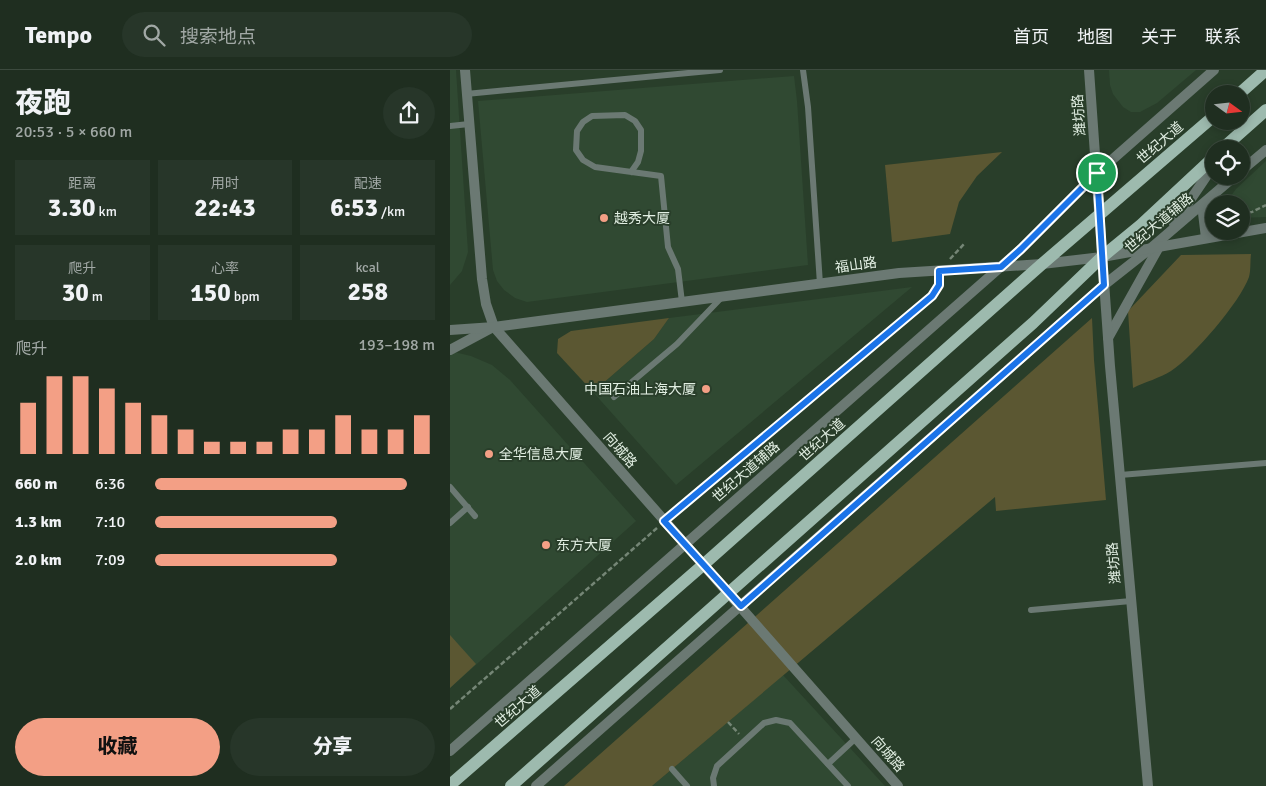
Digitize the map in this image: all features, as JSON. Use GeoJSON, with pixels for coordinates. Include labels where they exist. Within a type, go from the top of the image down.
{"type":"FeatureCollection","features":[{"type":"Feature","properties":{"kind":"main road"},"geometry":{"type":"LineString","coordinates":[[1249,85],[1266,70]]}},
{"type":"Feature","properties":{"kind":"main road"},"geometry":{"type":"LineString","coordinates":[[1233,140],[1266,110]]}},
{"type":"Feature","properties":{"kind":"main road","name":"世纪大道"},"geometry":{"type":"LineString","coordinates":[[450,786],[703,565],[1042,264],[1205,124]]}},
{"type":"Feature","properties":{"kind":"main road"},"geometry":{"type":"LineString","coordinates":[[511,786],[1033,323],[1102,257],[1141,225],[1205,165]]}},
{"type":"Feature","properties":{"kind":"street","name":"向城路"},"geometry":{"type":"LineString","coordinates":[[465,70],[482,279],[486,304],[494,327],[898,786]]}},
{"type":"Feature","properties":{"kind":"street","name":"潍坊路"},"geometry":{"type":"LineString","coordinates":[[1089,70],[1108,338],[1148,786]]}},
{"type":"Feature","properties":{"kind":"street","name":"世纪大道辅路"},"geometry":{"type":"LineString","coordinates":[[450,751],[1001,267],[1097,173],[1214,70]]}},
{"type":"Feature","properties":{"kind":"street"},"geometry":{"type":"LineString","coordinates":[[1250,163],[1266,150]]}},
{"type":"Feature","properties":{"kind":"street"},"geometry":{"type":"LineString","coordinates":[[1166,236],[1205,178]]}},
{"type":"Feature","properties":{"kind":"street","name":"世纪大道辅路"},"geometry":{"type":"LineString","coordinates":[[536,786],[1104,285],[1155,247],[1225,185]]}},
{"type":"Feature","properties":{"kind":"street"},"geometry":{"type":"LineString","coordinates":[[1202,205],[1205,230]]}},
{"type":"Feature","properties":{"kind":"street","name":"福山路"},"geometry":{"type":"LineString","coordinates":[[1250,231],[1266,228]]}},
{"type":"Feature","properties":{"kind":"street","name":"福山路"},"geometry":{"type":"LineString","coordinates":[[450,330],[494,327],[899,273],[1042,264],[1102,257],[1205,238]]}},
{"type":"Feature","properties":{"kind":"street"},"geometry":{"type":"LineString","coordinates":[[1108,338],[1155,247]]}},
{"type":"Feature","properties":{"kind":"street"},"geometry":{"type":"LineString","coordinates":[[450,350],[494,327]]}},
{"type":"Feature","properties":{"kind":"lane"},"geometry":{"type":"LineString","coordinates":[[466,94],[720,70]]}},
{"type":"Feature","properties":{"kind":"lane"},"geometry":{"type":"LineString","coordinates":[[803,70],[808,107],[820,284]]}},
{"type":"Feature","properties":{"kind":"lane"},"geometry":{"type":"LineString","coordinates":[[631,172],[638,162],[641,151],[641,130],[635,121],[625,115],[608,115],[592,116],[583,122],[577,132],[576,150],[583,160],[595,167],[631,172],[661,176],[668,247],[678,269],[682,302]]}},
{"type":"Feature","properties":{"kind":"lane"},"geometry":{"type":"LineString","coordinates":[[450,126],[469,124]]}},
{"type":"Feature","properties":{"kind":"lane"},"geometry":{"type":"LineString","coordinates":[[614,397],[676,344],[723,297]]}},
{"type":"Feature","properties":{"kind":"lane"},"geometry":{"type":"LineString","coordinates":[[1120,475],[1266,463]]}},
{"type":"Feature","properties":{"kind":"lane"},"geometry":{"type":"LineString","coordinates":[[450,487],[475,516]]}},
{"type":"Feature","properties":{"kind":"lane"},"geometry":{"type":"LineString","coordinates":[[450,523],[468,507]]}},
{"type":"Feature","properties":{"kind":"lane"},"geometry":{"type":"LineString","coordinates":[[1031,610],[1131,601]]}},
{"type":"Feature","properties":{"kind":"lane"},"geometry":{"type":"LineString","coordinates":[[714,786],[713,778],[717,766],[764,723],[776,720],[790,723],[848,786]]}},
{"type":"Feature","properties":{"kind":"lane"},"geometry":{"type":"LineString","coordinates":[[828,764],[856,738]]}},
{"type":"Feature","properties":{"kind":"lane"},"geometry":{"type":"LineString","coordinates":[[672,769],[687,786]]}},
{"type":"Feature","properties":{"kind":"path"},"geometry":{"type":"LineString","coordinates":[[1250,212],[1266,206]]}},
{"type":"Feature","properties":{"kind":"path"},"geometry":{"type":"LineString","coordinates":[[450,709],[664,521],[932,296],[939,285],[939,271],[964,244]]}},
{"type":"Feature","properties":{"kind":"path"},"geometry":{"type":"LineString","coordinates":[[728,722],[745,741]]}},
{"type":"Feature","properties":{"kind":"shaded area"},"geometry":{"type":"Polygon","coordinates":[[[450,70],[456,70],[468,252],[462,271],[450,285],[450,70]]]}},
{"type":"Feature","properties":{"kind":"shaded area"},"geometry":{"type":"Polygon","coordinates":[[[1109,70],[1196,70],[1157,103],[1140,112],[1131,112],[1123,107],[1113,94],[1109,70]]]}},
{"type":"Feature","properties":{"kind":"shaded area"},"geometry":{"type":"Polygon","coordinates":[[[794,76],[808,265],[527,302],[515,298],[504,290],[497,281],[493,270],[478,101],[794,76]]]}},
{"type":"Feature","properties":{"kind":"shaded area"},"geometry":{"type":"Polygon","coordinates":[[[1002,152],[977,176],[959,202],[950,234],[892,242],[885,165],[1002,152]]]}},
{"type":"Feature","properties":{"kind":"shaded area"},"geometry":{"type":"Polygon","coordinates":[[[1266,161],[1266,217],[1250,218],[1250,195],[1232,195],[1240,185],[1250,185],[1250,176],[1266,161]]]}},
{"type":"Feature","properties":{"kind":"shaded area"},"geometry":{"type":"Polygon","coordinates":[[[1251,254],[1250,274],[1244,288],[1215,328],[1181,364],[1162,376],[1133,388],[1128,311],[1181,255],[1251,254]]]}},
{"type":"Feature","properties":{"kind":"shaded area"},"geometry":{"type":"Polygon","coordinates":[[[912,287],[676,485],[593,392],[654,339],[669,318],[912,287]]]}},
{"type":"Feature","properties":{"kind":"shaded area"},"geometry":{"type":"Polygon","coordinates":[[[669,318],[654,339],[593,392],[557,353],[558,339],[571,331],[669,318]]]}},
{"type":"Feature","properties":{"kind":"shaded area"},"geometry":{"type":"Polygon","coordinates":[[[1092,318],[1106,500],[996,511],[995,497],[652,786],[564,786],[1092,318]]]}},
{"type":"Feature","properties":{"kind":"shaded area"},"geometry":{"type":"Polygon","coordinates":[[[450,351],[471,356],[492,365],[510,380],[636,521],[450,688],[450,351]]]}},
{"type":"Feature","properties":{"kind":"shaded area"},"geometry":{"type":"Polygon","coordinates":[[[450,635],[476,664],[450,688],[450,635]]]}},
{"type":"Feature","properties":{"kind":"shaded area"},"geometry":{"type":"Polygon","coordinates":[[[783,675],[885,786],[652,786],[783,675]]]}},
{"type":"Feature","properties":{"kind":"place","name":"越秀大厦"},"geometry":{"type":"Point","coordinates":[604,218]}},
{"type":"Feature","properties":{"kind":"place","name":"中国石油上海大厦"},"geometry":{"type":"Point","coordinates":[706,389]}},
{"type":"Feature","properties":{"kind":"place","name":"全华信息大厦"},"geometry":{"type":"Point","coordinates":[489,454]}},
{"type":"Feature","properties":{"kind":"place","name":"东方大厦"},"geometry":{"type":"Point","coordinates":[546,545]}},
{"type":"Feature","properties":{"kind":"route"},"geometry":{"type":"LineString","coordinates":[[1097,173],[1104,285],[741,606],[664,521],[932,296],[939,285],[939,271],[1001,267],[1097,173]]}}]}
